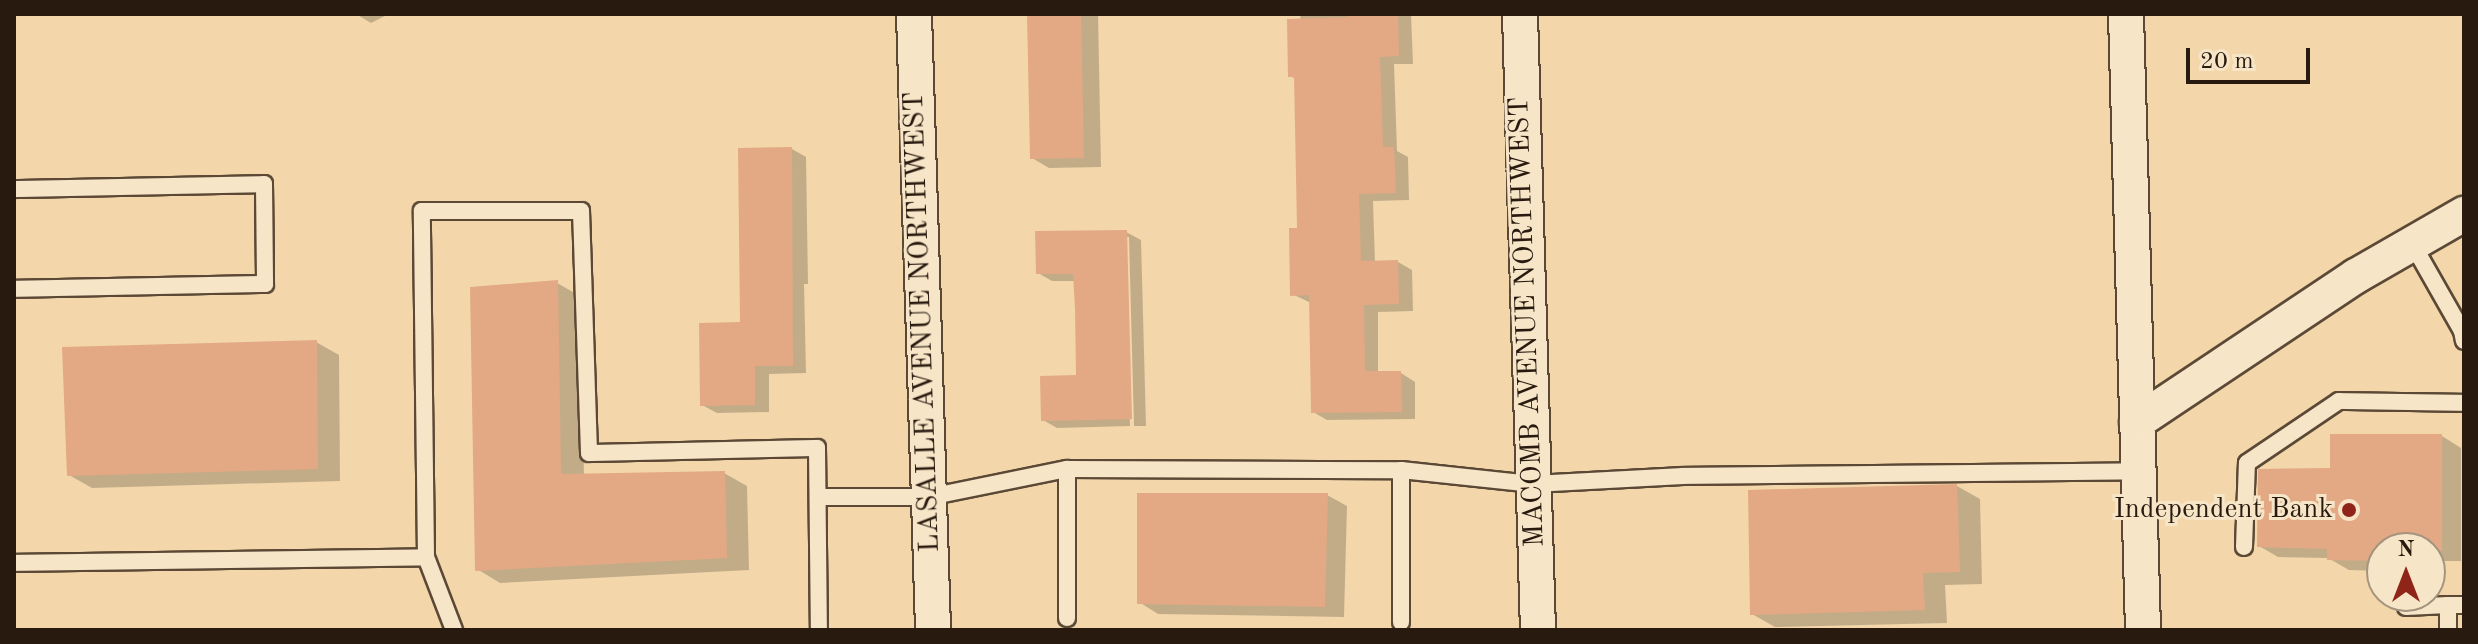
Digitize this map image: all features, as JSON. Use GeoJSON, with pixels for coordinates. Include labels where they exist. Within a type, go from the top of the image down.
{"type":"FeatureCollection","features":[{"type":"Feature","properties":{"kind":"street","name":"LASALLE AVENUE NORTHWEST"},"geometry":{"type":"LineString","coordinates":[[914,14],[933,630]]}},
{"type":"Feature","properties":{"kind":"street","name":"MACOMB AVENUE NORTHWEST"},"geometry":{"type":"LineString","coordinates":[[1520,14],[1538,630]]}},
{"type":"Feature","properties":{"kind":"street"},"geometry":{"type":"LineString","coordinates":[[2126,14],[2143,630]]}},
{"type":"Feature","properties":{"kind":"street"},"geometry":{"type":"LineString","coordinates":[[2137,422],[2356,276],[2464,214]]}},
{"type":"Feature","properties":{"kind":"lane"},"geometry":{"type":"LineString","coordinates":[[14,189],[264,184],[265,284],[14,289]]}},
{"type":"Feature","properties":{"kind":"lane"},"geometry":{"type":"LineString","coordinates":[[454,630],[426,557],[422,211],[581,211],[589,453],[817,448],[819,630]]}},
{"type":"Feature","properties":{"kind":"lane"},"geometry":{"type":"LineString","coordinates":[[2412,243],[2462,331],[2464,341]]}},
{"type":"Feature","properties":{"kind":"lane"},"geometry":{"type":"LineString","coordinates":[[2244,547],[2247,463],[2339,401],[2464,403]]}},
{"type":"Feature","properties":{"kind":"lane"},"geometry":{"type":"LineString","coordinates":[[1067,469],[1067,618]]}},
{"type":"Feature","properties":{"kind":"lane"},"geometry":{"type":"LineString","coordinates":[[818,497],[929,497],[1067,469],[1401,470],[1533,484],[1683,476],[2138,471]]}},
{"type":"Feature","properties":{"kind":"lane"},"geometry":{"type":"LineString","coordinates":[[1401,470],[1401,622]]}},
{"type":"Feature","properties":{"kind":"lane"},"geometry":{"type":"LineString","coordinates":[[14,563],[426,557]]}},
{"type":"Feature","properties":{"kind":"lane"},"geometry":{"type":"LineString","coordinates":[[2448,630],[2456,605]]}},
{"type":"Feature","properties":{"kind":"building"},"geometry":{"type":"Polygon","coordinates":[[[1027,14],[1081,14],[1084,158],[1030,159],[1027,14]]]}},
{"type":"Feature","properties":{"kind":"building"},"geometry":{"type":"Polygon","coordinates":[[[1347,14],[1398,14],[1399,56],[1380,57],[1383,147],[1394,147],[1396,193],[1359,194],[1361,261],[1398,260],[1399,304],[1364,305],[1365,371],[1401,371],[1402,412],[1311,413],[1309,295],[1290,296],[1289,228],[1297,228],[1294,77],[1288,77],[1287,19],[1347,17],[1347,14]]]}},
{"type":"Feature","properties":{"kind":"building"},"geometry":{"type":"Polygon","coordinates":[[[792,147],[793,366],[755,366],[755,405],[700,406],[699,323],[740,322],[738,148],[792,147]]]}},
{"type":"Feature","properties":{"kind":"building"},"geometry":{"type":"Polygon","coordinates":[[[1127,230],[1132,419],[1041,421],[1040,376],[1076,375],[1075,309],[1073,274],[1036,274],[1035,231],[1127,230]]]}},
{"type":"Feature","properties":{"kind":"building"},"geometry":{"type":"Polygon","coordinates":[[[558,280],[561,474],[725,471],[727,558],[475,571],[470,287],[558,280]]]}},
{"type":"Feature","properties":{"kind":"building"},"geometry":{"type":"Polygon","coordinates":[[[317,340],[318,469],[67,476],[62,347],[317,340]]]}},
{"type":"Feature","properties":{"kind":"building","name":"Independent Bank"},"geometry":{"type":"Polygon","coordinates":[[[2330,434],[2442,434],[2442,532],[2366,532],[2366,561],[2327,560],[2327,549],[2257,547],[2258,469],[2330,468],[2330,434]]]}},
{"type":"Feature","properties":{"kind":"building"},"geometry":{"type":"Polygon","coordinates":[[[1957,484],[1960,572],[1923,573],[1925,610],[1750,615],[1748,490],[1957,484]]]}},
{"type":"Feature","properties":{"kind":"building"},"geometry":{"type":"Polygon","coordinates":[[[1137,493],[1328,493],[1325,607],[1137,604],[1137,493]]]}},
{"type":"Feature","properties":{"kind":"place","name":"Independent Bank"},"geometry":{"type":"Point","coordinates":[2349,510]}}]}
